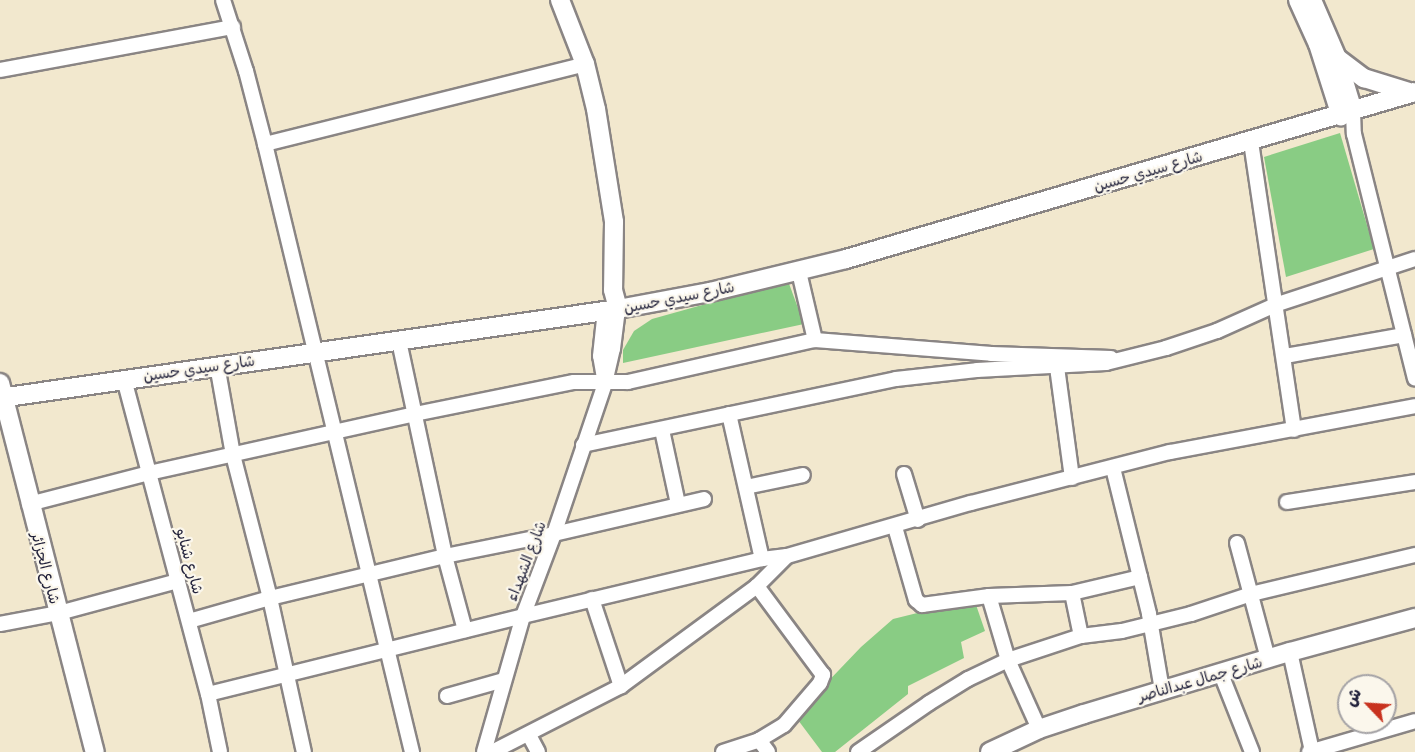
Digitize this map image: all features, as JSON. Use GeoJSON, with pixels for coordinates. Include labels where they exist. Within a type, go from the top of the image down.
{"type":"FeatureCollection","features":[{"type":"Feature","properties":{"kind":"main road"},"geometry":{"type":"LineString","coordinates":[[560,0],[585,64],[598,120],[615,222],[611,310]]}},
{"type":"Feature","properties":{"kind":"main road"},"geometry":{"type":"LineString","coordinates":[[1298,0],[1332,65],[1324,107],[1315,123]]}},
{"type":"Feature","properties":{"kind":"main road"},"geometry":{"type":"LineString","coordinates":[[1312,0],[1347,113]]}},
{"type":"Feature","properties":{"kind":"main road"},"geometry":{"type":"LineString","coordinates":[[1332,65],[1364,78],[1413,93]]}},
{"type":"Feature","properties":{"kind":"main road","name":"شارع سيدي حسين"},"geometry":{"type":"LineString","coordinates":[[1,393],[124,379],[611,310],[799,272],[1413,93]]}},
{"type":"Feature","properties":{"kind":"main road","name":"شارع الجزائر"},"geometry":{"type":"LineString","coordinates":[[1,393],[95,752]]}},
{"type":"Feature","properties":{"kind":"main road","name":"شارع جمال عبدالناصر"},"geometry":{"type":"LineString","coordinates":[[990,752],[1039,729],[1162,690],[1415,618]]}},
{"type":"Feature","properties":{"kind":"street"},"geometry":{"type":"LineString","coordinates":[[223,0],[233,27],[265,144],[412,752]]}},
{"type":"Feature","properties":{"kind":"street"},"geometry":{"type":"LineString","coordinates":[[0,70],[233,27]]}},
{"type":"Feature","properties":{"kind":"street"},"geometry":{"type":"LineString","coordinates":[[265,144],[585,64]]}},
{"type":"Feature","properties":{"kind":"street"},"geometry":{"type":"LineString","coordinates":[[1347,113],[1389,269],[1415,378]]}},
{"type":"Feature","properties":{"kind":"street"},"geometry":{"type":"LineString","coordinates":[[1251,142],[1275,305],[1285,356],[1294,430]]}},
{"type":"Feature","properties":{"kind":"street"},"geometry":{"type":"LineString","coordinates":[[583,445],[896,379],[977,370],[1088,366],[1125,359],[1217,331],[1275,305],[1415,260]]}},
{"type":"Feature","properties":{"kind":"street"},"geometry":{"type":"LineString","coordinates":[[799,272],[815,339]]}},
{"type":"Feature","properties":{"kind":"street","name":"شارع الشهداء"},"geometry":{"type":"LineString","coordinates":[[483,752],[523,616],[554,534],[605,382],[614,349],[611,310]]}},
{"type":"Feature","properties":{"kind":"street"},"geometry":{"type":"LineString","coordinates":[[1285,356],[1404,335]]}},
{"type":"Feature","properties":{"kind":"street"},"geometry":{"type":"LineString","coordinates":[[29,504],[149,472],[415,414],[574,382],[628,382],[815,339],[991,354],[1087,355],[1125,359]]}},
{"type":"Feature","properties":{"kind":"street"},"geometry":{"type":"LineString","coordinates":[[399,340],[445,556],[465,630]]}},
{"type":"Feature","properties":{"kind":"street"},"geometry":{"type":"LineString","coordinates":[[217,365],[233,455],[270,598],[304,752]]}},
{"type":"Feature","properties":{"kind":"street"},"geometry":{"type":"LineString","coordinates":[[1057,368],[1072,478]]}},
{"type":"Feature","properties":{"kind":"street","name":"شارع شنابو"},"geometry":{"type":"LineString","coordinates":[[124,379],[208,694],[220,752]]}},
{"type":"Feature","properties":{"kind":"street"},"geometry":{"type":"LineString","coordinates":[[208,694],[592,599],[762,559],[787,556],[971,504],[1170,452],[1415,406]]}},
{"type":"Feature","properties":{"kind":"street"},"geometry":{"type":"LineString","coordinates":[[729,414],[762,559]]}},
{"type":"Feature","properties":{"kind":"street"},"geometry":{"type":"LineString","coordinates":[[662,430],[678,504]]}},
{"type":"Feature","properties":{"kind":"street"},"geometry":{"type":"LineString","coordinates":[[1113,468],[1151,623],[1162,690]]}},
{"type":"Feature","properties":{"kind":"street"},"geometry":{"type":"LineString","coordinates":[[904,474],[918,520]]}},
{"type":"Feature","properties":{"kind":"street"},"geometry":{"type":"LineString","coordinates":[[746,487],[802,475]]}},
{"type":"Feature","properties":{"kind":"street"},"geometry":{"type":"LineString","coordinates":[[1287,502],[1415,482]]}},
{"type":"Feature","properties":{"kind":"street"},"geometry":{"type":"LineString","coordinates":[[189,621],[270,598],[445,556],[554,534],[704,499]]}},
{"type":"Feature","properties":{"kind":"street"},"geometry":{"type":"LineString","coordinates":[[895,527],[919,604],[989,596],[1072,593],[1140,577]]}},
{"type":"Feature","properties":{"kind":"street"},"geometry":{"type":"LineString","coordinates":[[1237,543],[1268,659]]}},
{"type":"Feature","properties":{"kind":"street"},"geometry":{"type":"LineString","coordinates":[[858,752],[938,697],[968,679],[1008,660],[1081,636],[1151,623],[1251,594],[1415,555]]}},
{"type":"Feature","properties":{"kind":"street"},"geometry":{"type":"LineString","coordinates":[[492,752],[621,686],[757,586],[787,556]]}},
{"type":"Feature","properties":{"kind":"street"},"geometry":{"type":"LineString","coordinates":[[0,624],[59,613],[177,582]]}},
{"type":"Feature","properties":{"kind":"street"},"geometry":{"type":"LineString","coordinates":[[723,752],[759,740],[784,725],[820,683],[823,675],[757,586]]}},
{"type":"Feature","properties":{"kind":"street"},"geometry":{"type":"LineString","coordinates":[[1072,593],[1081,636]]}},
{"type":"Feature","properties":{"kind":"street"},"geometry":{"type":"LineString","coordinates":[[989,596],[1008,660],[1039,729]]}},
{"type":"Feature","properties":{"kind":"street"},"geometry":{"type":"LineString","coordinates":[[592,599],[621,686]]}},
{"type":"Feature","properties":{"kind":"street"},"geometry":{"type":"LineString","coordinates":[[1290,652],[1310,751],[1332,749],[1415,721]]}},
{"type":"Feature","properties":{"kind":"street"},"geometry":{"type":"LineString","coordinates":[[1221,674],[1252,752]]}},
{"type":"Feature","properties":{"kind":"street"},"geometry":{"type":"LineString","coordinates":[[447,696],[504,680]]}},
{"type":"Feature","properties":{"kind":"street"},"geometry":{"type":"LineString","coordinates":[[529,735],[538,752]]}},
{"type":"Feature","properties":{"kind":"street"},"geometry":{"type":"LineString","coordinates":[[759,740],[768,752]]}},
{"type":"Feature","properties":{"kind":"green space"},"geometry":{"type":"Polygon","coordinates":[[[1340,133],[1374,249],[1286,277],[1264,157],[1340,133]]]}},
{"type":"Feature","properties":{"kind":"green space"},"geometry":{"type":"Polygon","coordinates":[[[788,281],[804,324],[623,363],[623,350],[634,331],[652,319],[788,281]]]}},
{"type":"Feature","properties":{"kind":"green space"},"geometry":{"type":"Polygon","coordinates":[[[974,599],[985,631],[961,642],[964,658],[908,686],[908,694],[835,752],[822,752],[795,716],[861,647],[893,619],[974,599]]]}}]}
